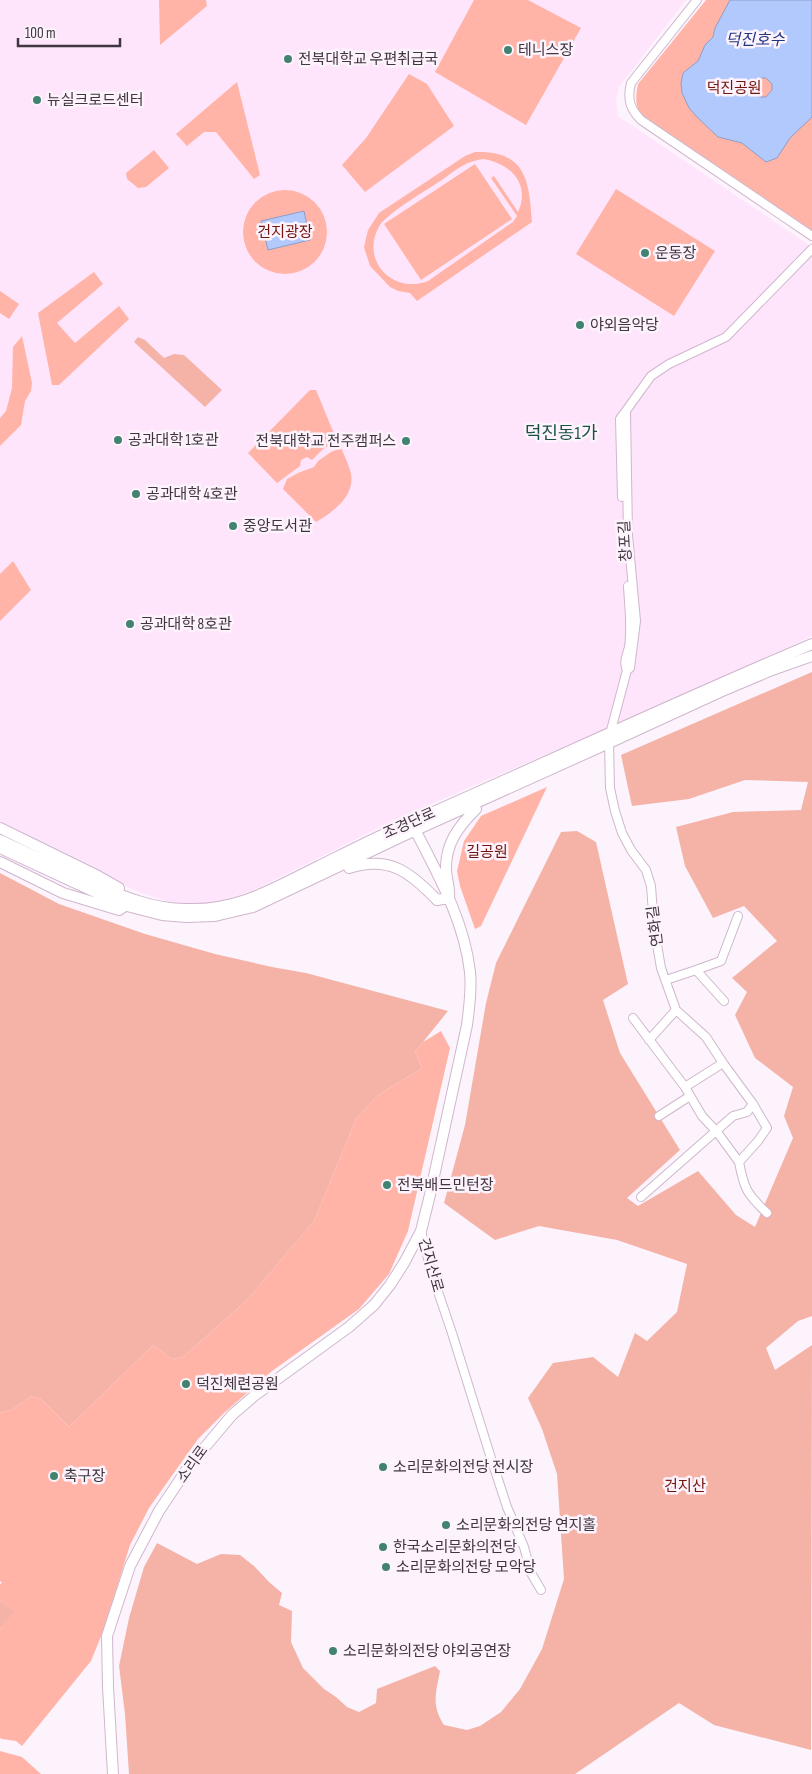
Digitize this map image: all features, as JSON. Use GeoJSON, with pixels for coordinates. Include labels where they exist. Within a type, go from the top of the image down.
{"type":"FeatureCollection","features":[{"type":"Feature","properties":{"kind":"street"},"geometry":{"type":"LineString","coordinates":[[697,0],[631,83],[629,101],[633,111],[641,120],[812,236]]}},
{"type":"Feature","properties":{"kind":"street","name":"창포길"},"geometry":{"type":"LineString","coordinates":[[609,739],[626,670],[624,666],[629,646],[630,619],[620,419],[651,376],[669,364],[726,337],[812,249]]}},
{"type":"Feature","properties":{"kind":"street","name":"조경단로"},"geometry":{"type":"LineString","coordinates":[[0,848],[69,881],[162,915],[186,917],[215,916],[238,912],[324,874],[413,826],[473,804],[609,739],[656,711],[812,644]]}},
{"type":"Feature","properties":{"kind":"street","name":"조경단로"},"geometry":{"type":"LineString","coordinates":[[0,840],[129,902],[185,909],[211,908],[247,900],[266,893],[319,866],[609,739],[772,670],[812,656]]}},
{"type":"Feature","properties":{"kind":"street","name":"연화길"},"geometry":{"type":"LineString","coordinates":[[609,739],[610,788],[622,832],[631,850],[646,870],[651,886],[654,927],[661,968],[676,1010],[706,1037],[723,1064],[753,1104],[767,1128],[758,1142],[739,1162]]}},
{"type":"Feature","properties":{"kind":"street"},"geometry":{"type":"LineString","coordinates":[[324,874],[363,864],[388,865],[400,868],[409,874],[437,900],[449,898],[450,888],[446,873],[447,856],[455,833],[462,822],[476,809],[473,804]]}},
{"type":"Feature","properties":{"kind":"street","name":"건지산로"},"geometry":{"type":"LineString","coordinates":[[413,826],[449,898],[468,956],[470,973],[470,1003],[459,1063],[430,1199],[421,1231],[432,1274],[507,1507],[524,1547],[531,1573],[541,1590]]}},
{"type":"Feature","properties":{"kind":"street"},"geometry":{"type":"LineString","coordinates":[[0,828],[98,876],[131,895],[129,902],[119,910],[63,893],[0,862]]}},
{"type":"Feature","properties":{"kind":"street"},"geometry":{"type":"LineString","coordinates":[[666,980],[721,960],[738,916]]}},
{"type":"Feature","properties":{"kind":"street"},"geometry":{"type":"LineString","coordinates":[[696,970],[724,1000]]}},
{"type":"Feature","properties":{"kind":"street"},"geometry":{"type":"LineString","coordinates":[[649,1040],[676,1010]]}},
{"type":"Feature","properties":{"kind":"street"},"geometry":{"type":"LineString","coordinates":[[633,1018],[685,1087],[702,1116],[717,1132],[739,1162],[743,1183],[751,1197],[768,1213]]}},
{"type":"Feature","properties":{"kind":"street"},"geometry":{"type":"LineString","coordinates":[[685,1087],[723,1064]]}},
{"type":"Feature","properties":{"kind":"street"},"geometry":{"type":"LineString","coordinates":[[659,1116],[690,1096]]}},
{"type":"Feature","properties":{"kind":"street"},"geometry":{"type":"LineString","coordinates":[[641,1197],[733,1116],[747,1112],[753,1104]]}},
{"type":"Feature","properties":{"kind":"street","name":"소리로"},"geometry":{"type":"LineString","coordinates":[[113,1774],[107,1636],[130,1566],[159,1511],[189,1466],[232,1415],[349,1327],[374,1305],[390,1285],[421,1231]]}},
{"type":"Feature","properties":{"kind":"shaded area","name":"전북대학교 전주캠퍼스"},"geometry":{"type":"Polygon","coordinates":[[[0,0],[686,0],[619,87],[616,101],[618,116],[812,247],[812,636],[709,684],[390,822],[254,890],[226,900],[203,905],[169,902],[136,891],[0,821],[0,0]]]}},
{"type":"Feature","properties":{"kind":"green space"},"geometry":{"type":"Polygon","coordinates":[[[159,0],[206,0],[207,6],[160,45],[159,0]]]}},
{"type":"Feature","properties":{"kind":"green space","name":"테니스장"},"geometry":{"type":"Polygon","coordinates":[[[474,0],[528,0],[581,28],[526,125],[435,72],[474,0]]]}},
{"type":"Feature","properties":{"kind":"green space","name":"덕진공원"},"geometry":{"type":"Polygon","coordinates":[[[706,0],[812,0],[812,233],[645,121],[639,112],[636,99],[638,84],[706,0]]]}},
{"type":"Feature","properties":{"kind":"green space"},"geometry":{"type":"Polygon","coordinates":[[[409,74],[427,84],[454,126],[365,192],[342,165],[366,138],[409,74]]]}},
{"type":"Feature","properties":{"kind":"green space"},"geometry":{"type":"Polygon","coordinates":[[[237,82],[260,175],[254,179],[216,132],[204,132],[187,146],[176,134],[237,82]]]}},
{"type":"Feature","properties":{"kind":"green space"},"geometry":{"type":"Polygon","coordinates":[[[154,150],[169,168],[146,187],[138,188],[127,179],[126,173],[154,150]]]}},
{"type":"Feature","properties":{"kind":"green space"},"geometry":{"type":"Polygon","coordinates":[[[475,152],[492,153],[505,156],[515,163],[522,171],[526,182],[532,222],[417,301],[410,293],[398,291],[390,287],[370,266],[364,247],[368,230],[379,213],[465,156],[475,152]],[[483,159],[465,165],[409,201],[384,220],[375,238],[374,250],[376,261],[383,271],[391,278],[402,283],[415,284],[428,281],[513,222],[517,216],[491,178],[494,176],[518,212],[522,192],[520,184],[516,176],[509,170],[493,161],[483,159]]]}},
{"type":"Feature","properties":{"kind":"green space"},"geometry":{"type":"Polygon","coordinates":[[[475,164],[512,219],[421,280],[384,224],[475,164]]]}},
{"type":"Feature","properties":{"kind":"green space","name":"운동장"},"geometry":{"type":"Polygon","coordinates":[[[616,189],[715,251],[674,316],[576,254],[616,189]]]}},
{"type":"Feature","properties":{"kind":"green space","name":"건지광장"},"geometry":{"type":"Polygon","coordinates":[[[285,190],[301,193],[315,202],[324,216],[327,232],[324,248],[315,262],[301,271],[285,274],[269,271],[255,262],[246,248],[243,232],[246,216],[255,202],[269,193],[285,190]]]}},
{"type":"Feature","properties":{"kind":"green space"},"geometry":{"type":"Polygon","coordinates":[[[94,272],[103,284],[57,323],[75,343],[119,306],[129,319],[59,385],[52,385],[38,313],[94,272]]]}},
{"type":"Feature","properties":{"kind":"green space"},"geometry":{"type":"Polygon","coordinates":[[[0,291],[19,304],[9,319],[0,313],[0,291]]]}},
{"type":"Feature","properties":{"kind":"green space"},"geometry":{"type":"Polygon","coordinates":[[[22,336],[32,383],[31,391],[25,401],[21,425],[0,446],[0,418],[6,411],[12,388],[13,347],[22,336]]]}},
{"type":"Feature","properties":{"kind":"green space"},"geometry":{"type":"Polygon","coordinates":[[[138,337],[145,340],[164,358],[174,354],[184,355],[222,390],[205,407],[134,342],[138,337]]]}},
{"type":"Feature","properties":{"kind":"green space"},"geometry":{"type":"Polygon","coordinates":[[[310,390],[316,390],[337,441],[323,449],[312,460],[307,457],[301,460],[300,466],[277,483],[248,453],[310,390]]]}},
{"type":"Feature","properties":{"kind":"green space"},"geometry":{"type":"Polygon","coordinates":[[[341,448],[351,474],[350,489],[336,508],[316,522],[283,489],[287,479],[314,467],[318,461],[341,448]]]}},
{"type":"Feature","properties":{"kind":"green space"},"geometry":{"type":"Polygon","coordinates":[[[13,561],[31,590],[0,621],[0,574],[13,561]]]}},
{"type":"Feature","properties":{"kind":"green space","name":"건지산"},"geometry":{"type":"Polygon","coordinates":[[[812,672],[812,1316],[798,1321],[766,1348],[775,1370],[812,1345],[811,1750],[714,1725],[679,1703],[575,1774],[129,1774],[125,1714],[119,1666],[129,1618],[144,1567],[157,1543],[197,1564],[221,1554],[240,1555],[254,1566],[282,1593],[279,1605],[292,1611],[291,1642],[303,1668],[324,1689],[347,1707],[359,1712],[376,1703],[377,1689],[435,1666],[440,1671],[436,1692],[436,1705],[444,1725],[467,1730],[480,1726],[501,1712],[520,1689],[542,1649],[564,1579],[557,1474],[542,1429],[528,1398],[553,1363],[593,1357],[618,1377],[635,1333],[647,1341],[677,1312],[687,1264],[617,1240],[539,1226],[495,1240],[444,1203],[465,1125],[486,1003],[496,963],[561,832],[577,831],[596,842],[628,984],[603,1000],[620,1053],[680,1150],[627,1198],[638,1206],[698,1171],[736,1215],[755,1227],[793,1138],[784,1116],[793,1087],[755,1058],[735,1015],[747,992],[732,978],[777,941],[744,906],[713,918],[685,866],[676,827],[733,812],[801,810],[808,782],[745,780],[689,799],[632,806],[621,755],[812,672]]]}},
{"type":"Feature","properties":{"kind":"green space","name":"길공원"},"geometry":{"type":"Polygon","coordinates":[[[547,787],[481,926],[475,929],[460,886],[457,871],[464,841],[481,816],[547,787]]]}},
{"type":"Feature","properties":{"kind":"green space"},"geometry":{"type":"Polygon","coordinates":[[[0,873],[59,904],[145,934],[215,954],[306,973],[448,1011],[415,1052],[422,1068],[378,1095],[356,1119],[314,1221],[247,1300],[183,1357],[172,1359],[153,1345],[69,1427],[41,1399],[31,1396],[13,1409],[0,1413],[0,873]]]}},
{"type":"Feature","properties":{"kind":"green space","name":"덕진체련공원"},"geometry":{"type":"Polygon","coordinates":[[[441,1031],[450,1048],[408,1231],[389,1274],[359,1309],[272,1371],[224,1413],[198,1439],[149,1508],[130,1545],[104,1629],[91,1661],[22,1746],[16,1741],[0,1738],[0,1629],[14,1611],[0,1601],[0,1584],[2,1583],[0,1581],[0,1413],[13,1409],[31,1396],[41,1399],[69,1427],[153,1345],[172,1359],[183,1357],[247,1300],[314,1221],[356,1119],[378,1095],[422,1068],[415,1052],[423,1042],[441,1031]]]}},
{"type":"Feature","properties":{"kind":"green space"},"geometry":{"type":"Polygon","coordinates":[[[0,1601],[15,1611],[0,1629],[0,1601]]]}},
{"type":"Feature","properties":{"kind":"green space"},"geometry":{"type":"Polygon","coordinates":[[[0,1751],[22,1757],[41,1774],[0,1774],[0,1751]]]}},
{"type":"Feature","properties":{"kind":"water","name":"덕진호수"},"geometry":{"type":"Polygon","coordinates":[[[730,0],[812,0],[812,117],[790,138],[777,158],[766,162],[742,143],[718,137],[689,108],[682,93],[683,73],[698,61],[705,45],[713,37],[715,28],[730,0]],[[759,78],[754,83],[753,89],[760,97],[766,97],[772,90],[772,84],[766,78],[759,78]]]}},
{"type":"Feature","properties":{"kind":"water"},"geometry":{"type":"Polygon","coordinates":[[[304,211],[310,240],[268,250],[261,221],[304,211]]]}},
{"type":"Feature","properties":{"kind":"place","name":"테니스장"},"geometry":{"type":"Point","coordinates":[508,50]}},
{"type":"Feature","properties":{"kind":"place","name":"전북대학교 우편취급국"},"geometry":{"type":"Point","coordinates":[288,59]}},
{"type":"Feature","properties":{"kind":"place","name":"뉴실크로드센터"},"geometry":{"type":"Point","coordinates":[37,100]}},
{"type":"Feature","properties":{"kind":"place","name":"운동장"},"geometry":{"type":"Point","coordinates":[645,253]}},
{"type":"Feature","properties":{"kind":"place","name":"야외음악당"},"geometry":{"type":"Point","coordinates":[580,325]}},
{"type":"Feature","properties":{"kind":"place","name":"공과대학 1호관"},"geometry":{"type":"Point","coordinates":[118,440]}},
{"type":"Feature","properties":{"kind":"place","name":"전북대학교 전주캠퍼스"},"geometry":{"type":"Point","coordinates":[406,441]}},
{"type":"Feature","properties":{"kind":"place","name":"공과대학 4호관"},"geometry":{"type":"Point","coordinates":[136,494]}},
{"type":"Feature","properties":{"kind":"place","name":"중앙도서관"},"geometry":{"type":"Point","coordinates":[233,526]}},
{"type":"Feature","properties":{"kind":"place","name":"공과대학 8호관"},"geometry":{"type":"Point","coordinates":[130,624]}},
{"type":"Feature","properties":{"kind":"place","name":"전북배드민턴장"},"geometry":{"type":"Point","coordinates":[387,1185]}},
{"type":"Feature","properties":{"kind":"place","name":"덕진체련공원"},"geometry":{"type":"Point","coordinates":[186,1384]}},
{"type":"Feature","properties":{"kind":"place","name":"소리문화의전당 전시장"},"geometry":{"type":"Point","coordinates":[383,1467]}},
{"type":"Feature","properties":{"kind":"place","name":"축구장"},"geometry":{"type":"Point","coordinates":[54,1476]}},
{"type":"Feature","properties":{"kind":"place","name":"소리문화의전당 연지홀"},"geometry":{"type":"Point","coordinates":[446,1525]}},
{"type":"Feature","properties":{"kind":"place","name":"한국소리문화의전당"},"geometry":{"type":"Point","coordinates":[383,1547]}},
{"type":"Feature","properties":{"kind":"place","name":"소리문화의전당 모악당"},"geometry":{"type":"Point","coordinates":[386,1567]}},
{"type":"Feature","properties":{"kind":"place","name":"소리문화의전당 야외공연장"},"geometry":{"type":"Point","coordinates":[333,1651]}},
{"type":"Feature","properties":{"kind":"district","name":"덕진동1가"},"geometry":{"type":"Point","coordinates":[561,433]}}]}
